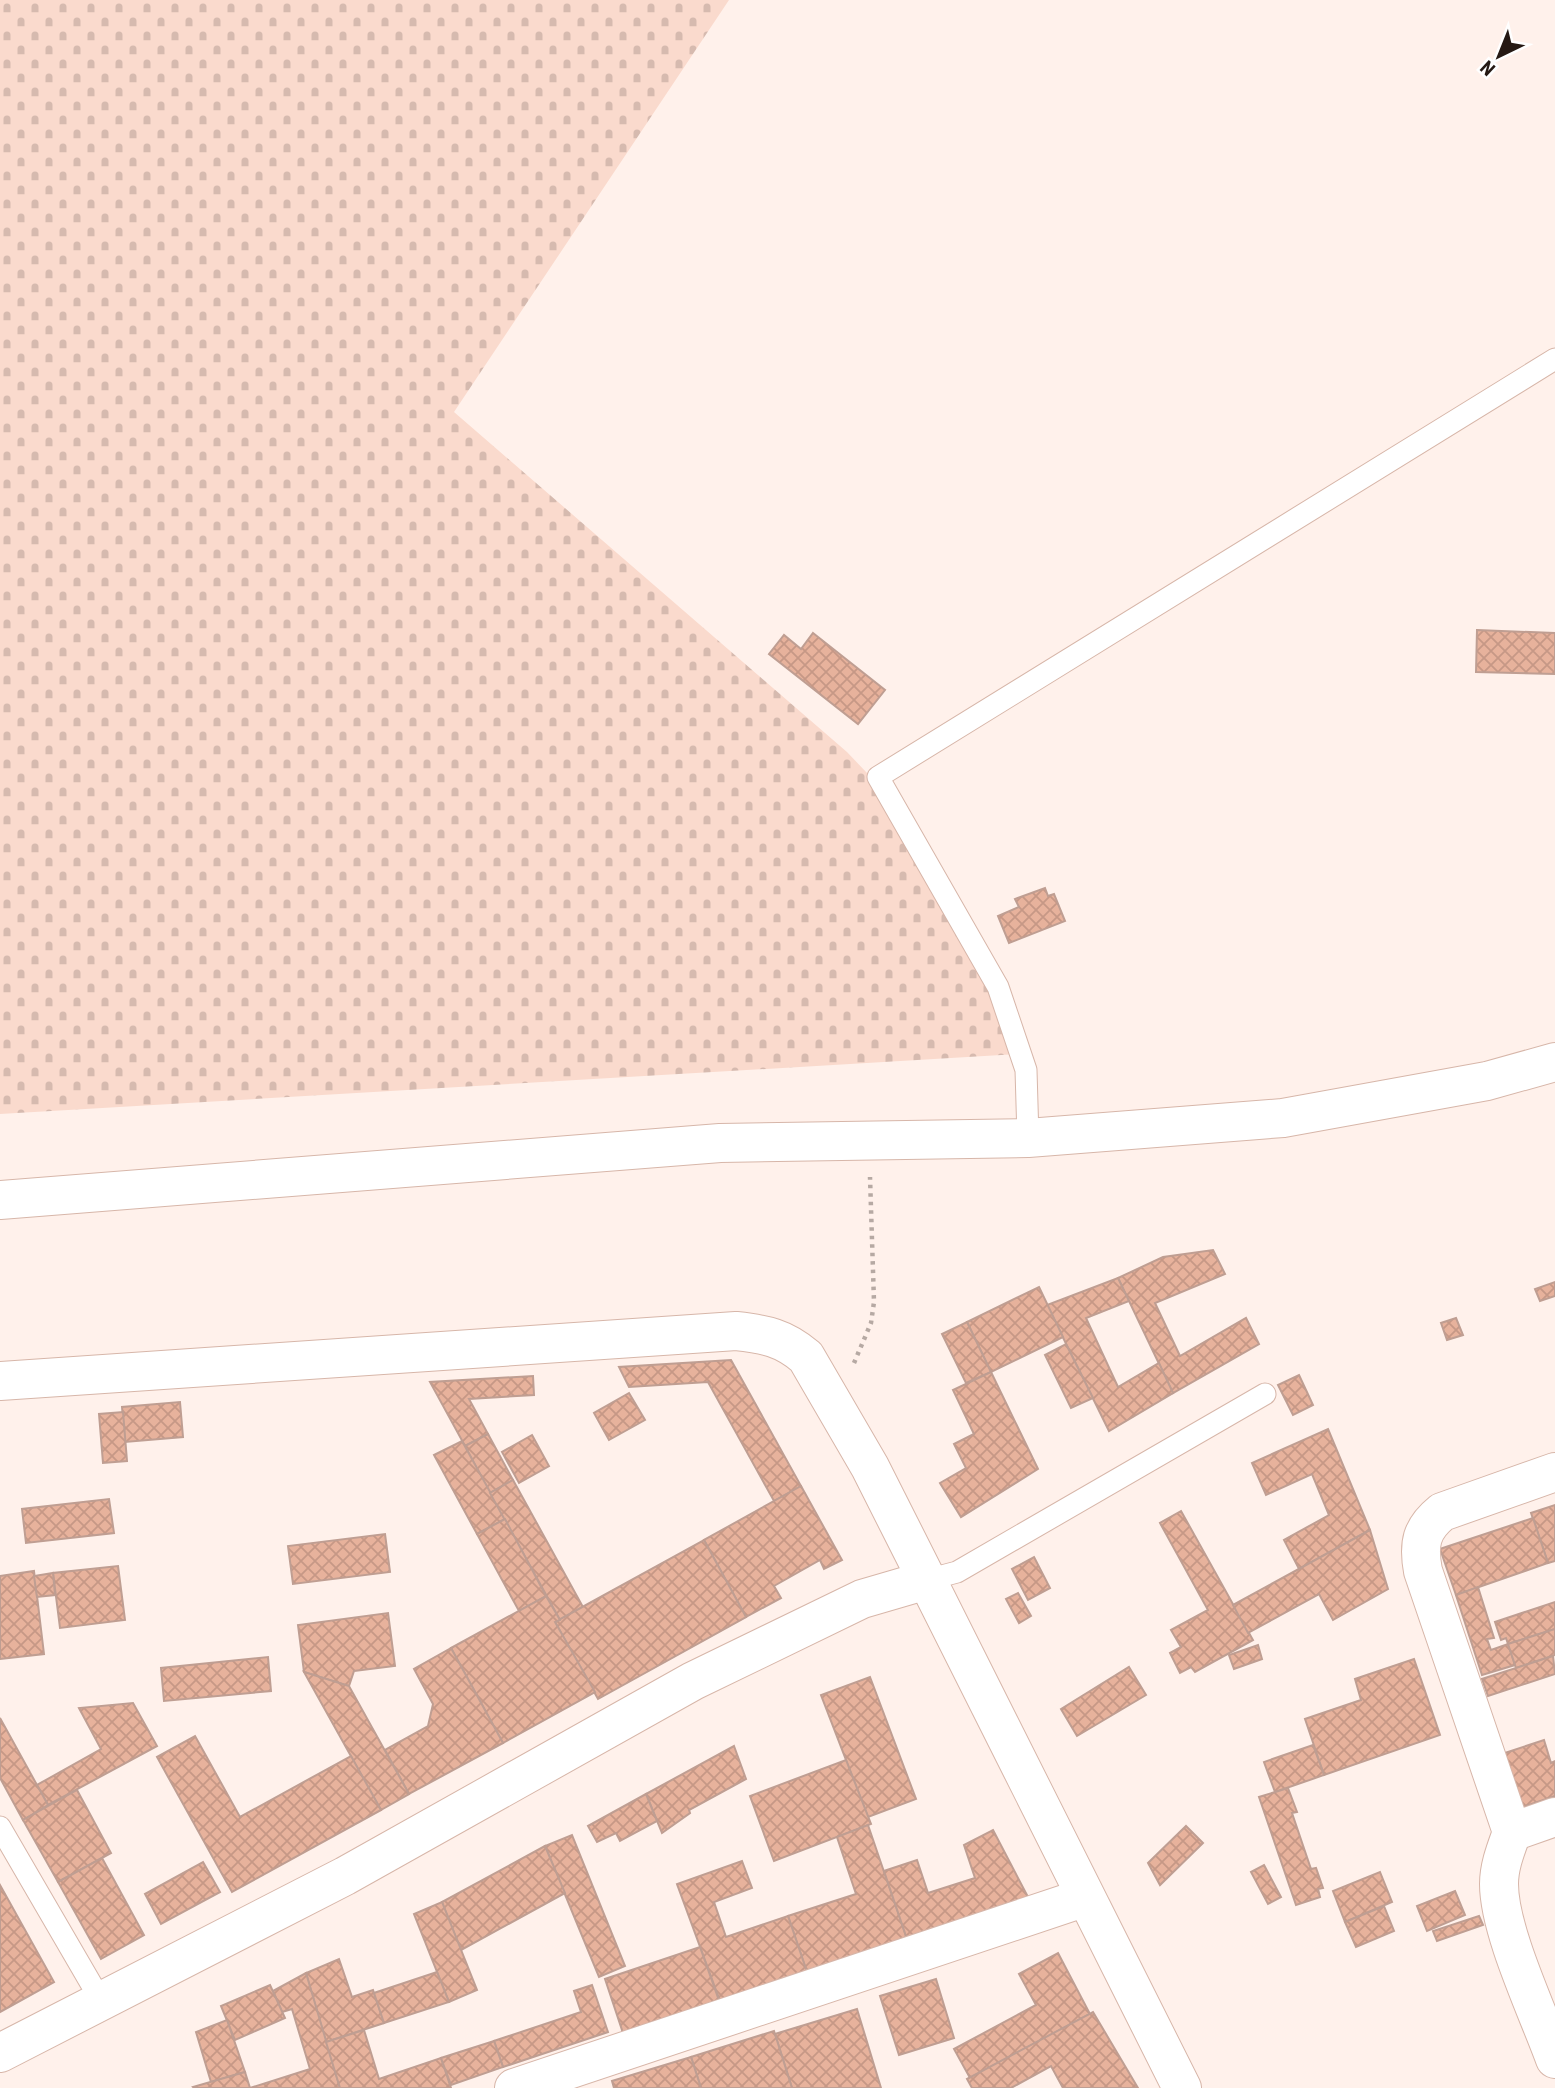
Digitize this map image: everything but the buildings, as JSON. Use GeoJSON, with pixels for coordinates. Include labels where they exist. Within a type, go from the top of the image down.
{"type":"FeatureCollection","features":[{"type":"Feature","properties":{"kind":"street"},"geometry":{"type":"LineString","coordinates":[[0,1200],[720,1143],[1028,1138],[1283,1118],[1487,1081],[1555,1062]]}},
{"type":"Feature","properties":{"kind":"street"},"geometry":{"type":"LineString","coordinates":[[0,1381],[736,1331],[769,1335],[790,1343],[806,1357],[870,1467],[1083,1898],[1182,2088]]}},
{"type":"Feature","properties":{"kind":"street"},"geometry":{"type":"LineString","coordinates":[[1555,1472],[1443,1512],[1428,1523],[1421,1536],[1419,1552],[1512,1832],[1502,1858],[1499,1883],[1502,1913],[1555,2059]]}},
{"type":"Feature","properties":{"kind":"street"},"geometry":{"type":"LineString","coordinates":[[0,2053],[100,1999],[345,1877],[693,1681],[862,1599],[927,1580]]}},
{"type":"Feature","properties":{"kind":"street"},"geometry":{"type":"LineString","coordinates":[[1512,1832],[1555,1817]]}},
{"type":"Feature","properties":{"kind":"street"},"geometry":{"type":"LineString","coordinates":[[514,2088],[1083,1898]]}},
{"type":"Feature","properties":{"kind":"lane"},"geometry":{"type":"LineString","coordinates":[[1028,1138],[1026,1070],[998,987],[878,776],[1555,359]]}},
{"type":"Feature","properties":{"kind":"lane"},"geometry":{"type":"LineString","coordinates":[[927,1580],[957,1572],[1265,1394]]}},
{"type":"Feature","properties":{"kind":"lane"},"geometry":{"type":"LineString","coordinates":[[0,1827],[100,1999]]}},
{"type":"Feature","properties":{"kind":"path"},"geometry":{"type":"LineString","coordinates":[[852,1373],[854,1359],[871,1323],[874,1302],[869,1141]]}},
{"type":"Feature","properties":{"kind":"green space"},"geometry":{"type":"Polygon","coordinates":[[[0,0],[729,0],[454,412],[847,752],[907,815],[1020,1054],[0,1114],[0,0]]]}}]}
